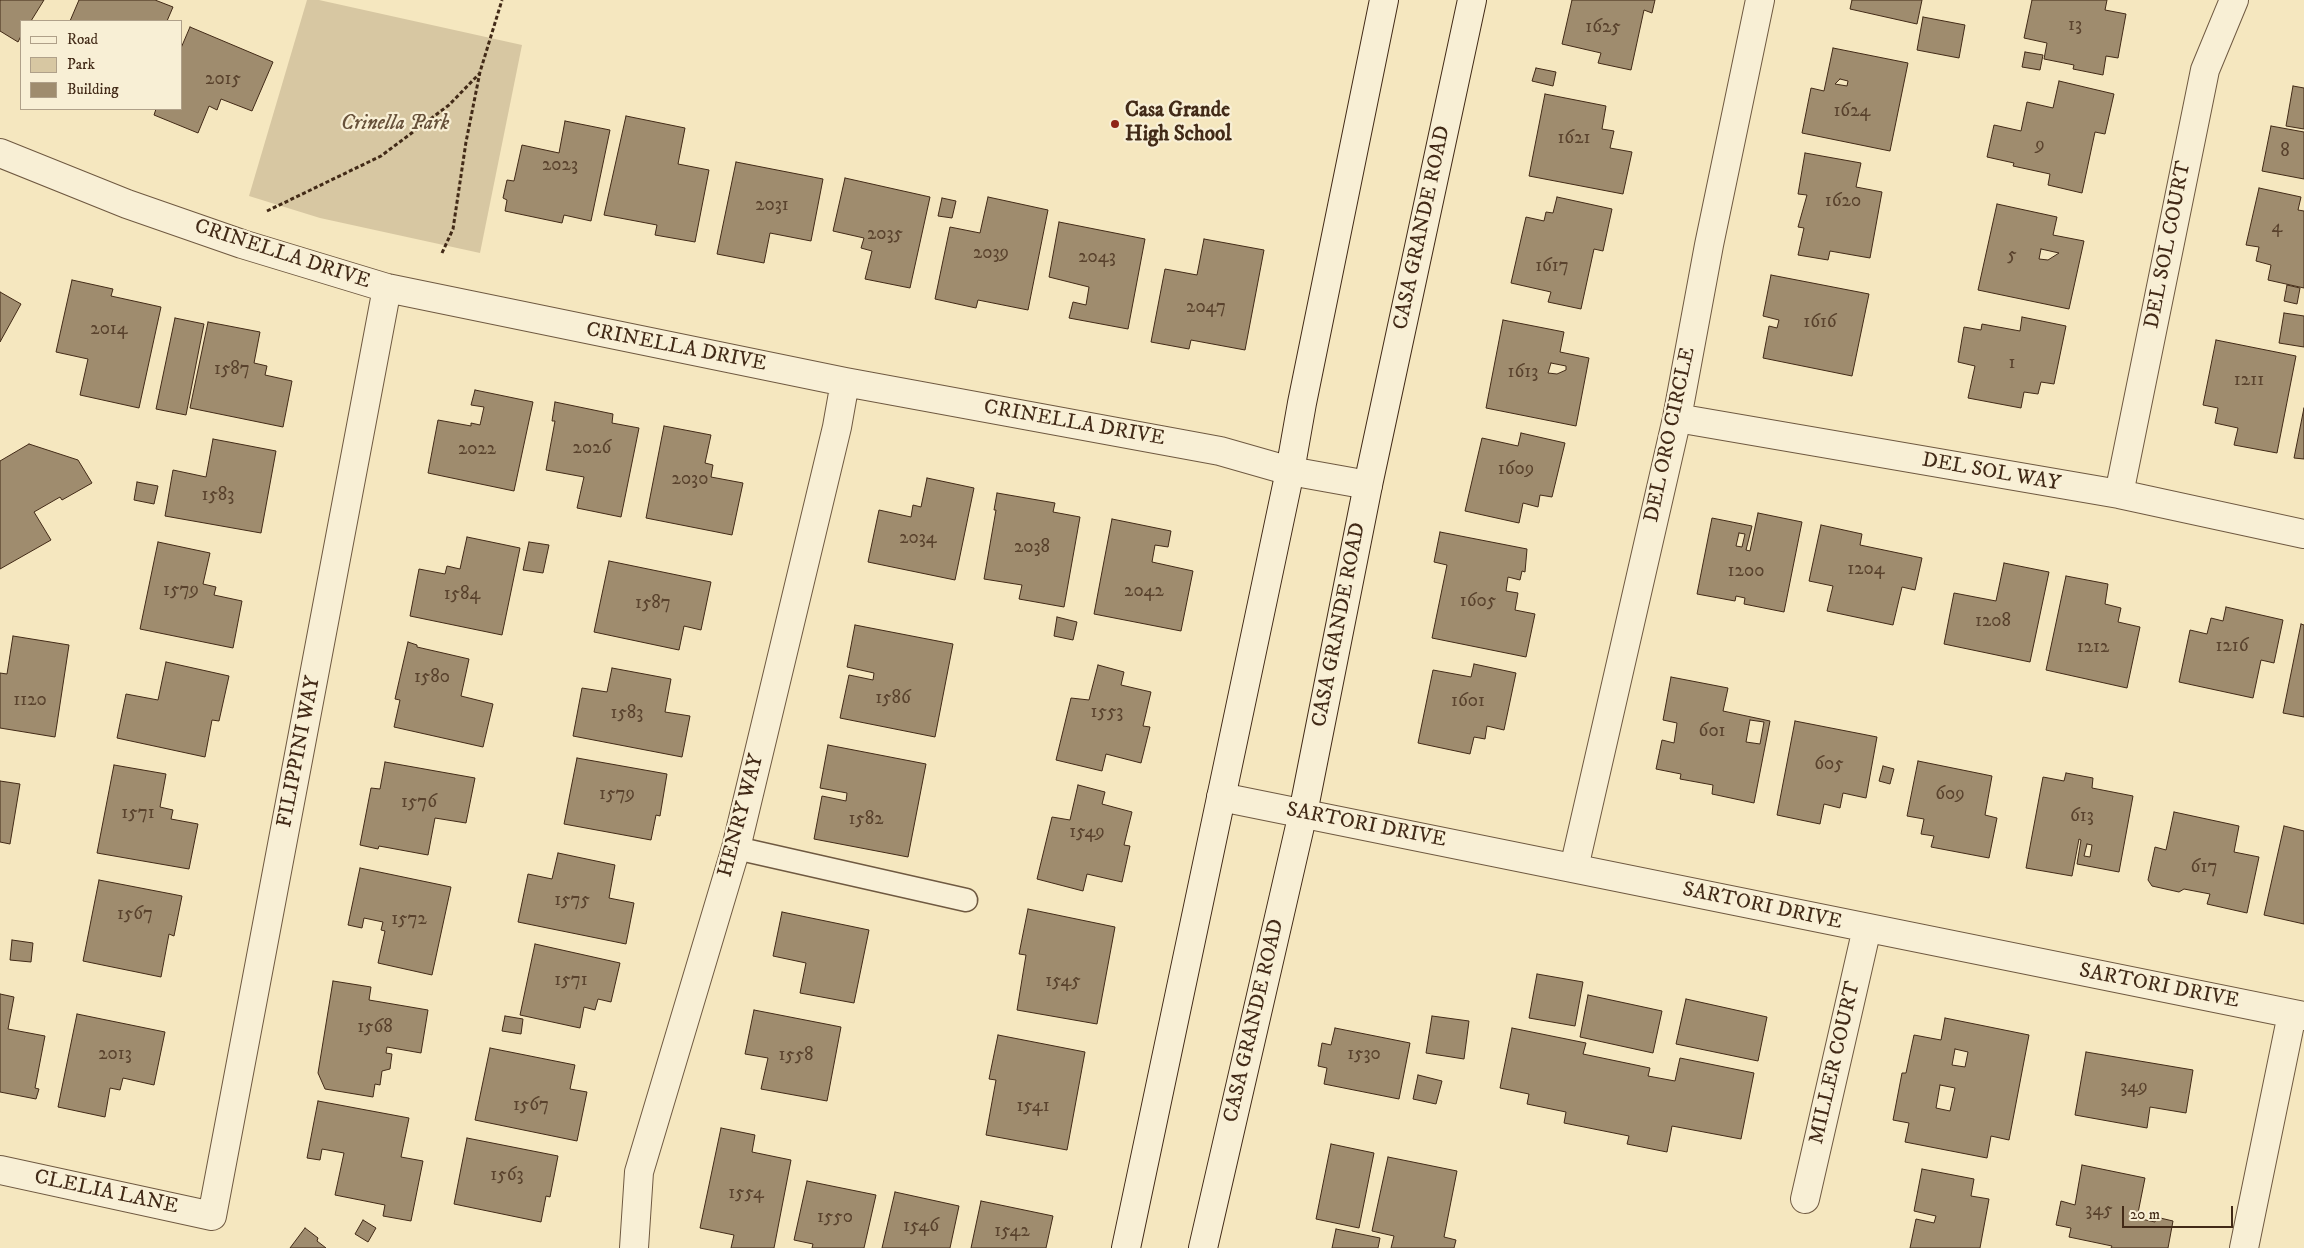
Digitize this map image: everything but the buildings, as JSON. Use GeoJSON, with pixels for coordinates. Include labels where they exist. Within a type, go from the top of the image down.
{"type":"FeatureCollection","features":[{"type":"Feature","properties":{"kind":"street"},"geometry":{"type":"LineString","coordinates":[[1126,1248],[1290,471],[1302,403],[1384,0]]}},
{"type":"Feature","properties":{"kind":"street","name":"CASA GRANDE ROAD"},"geometry":{"type":"LineString","coordinates":[[1203,1248],[1303,813],[1368,485],[1472,0]]}},
{"type":"Feature","properties":{"kind":"street","name":"DEL ORO CIRCLE"},"geometry":{"type":"LineString","coordinates":[[1574,868],[1677,418],[1709,246],[1760,0]]}},
{"type":"Feature","properties":{"kind":"street","name":"DEL SOL COURT"},"geometry":{"type":"LineString","coordinates":[[2119,494],[2204,70],[2234,0]]}},
{"type":"Feature","properties":{"kind":"street","name":"CRINELLA DRIVE"},"geometry":{"type":"LineString","coordinates":[[0,153],[119,200],[224,238],[387,288],[844,382],[1220,451],[1290,471],[1368,485]]}},
{"type":"Feature","properties":{"kind":"street","name":"FILIPPINI WAY"},"geometry":{"type":"LineString","coordinates":[[212,1216],[387,288]]}},
{"type":"Feature","properties":{"kind":"street","name":"HENRY WAY"},"geometry":{"type":"LineString","coordinates":[[634,1248],[639,1172],[736,848],[837,426],[844,382]]}},
{"type":"Feature","properties":{"kind":"street","name":"DEL SOL WAY"},"geometry":{"type":"LineString","coordinates":[[1677,418],[2119,494],[2304,534]]}},
{"type":"Feature","properties":{"kind":"street","name":"SARTORI DRIVE"},"geometry":{"type":"LineString","coordinates":[[1221,797],[2298,1015]]}},
{"type":"Feature","properties":{"kind":"street","name":"MILLER COURT"},"geometry":{"type":"LineString","coordinates":[[1805,1199],[1867,928]]}},
{"type":"Feature","properties":{"kind":"street"},"geometry":{"type":"LineString","coordinates":[[2244,1248],[2298,1015]]}},
{"type":"Feature","properties":{"kind":"street","name":"CLELIA LANE"},"geometry":{"type":"LineString","coordinates":[[0,1170],[212,1216]]}},
{"type":"Feature","properties":{"kind":"lane"},"geometry":{"type":"LineString","coordinates":[[736,848],[966,900]]}},
{"type":"Feature","properties":{"kind":"path"},"geometry":{"type":"LineString","coordinates":[[442,253],[453,229],[466,142],[480,72],[502,0]]}},
{"type":"Feature","properties":{"kind":"path"},"geometry":{"type":"LineString","coordinates":[[266,211],[381,156],[449,104],[480,72]]}},
{"type":"Feature","properties":{"kind":"green space","name":"Crinella Park"},"geometry":{"type":"Polygon","coordinates":[[[307,0],[319,0],[522,45],[480,253],[320,218],[249,196],[307,0]]]}},
{"type":"Feature","properties":{"kind":"place","name":"Casa Grande High School"},"geometry":{"type":"Point","coordinates":[1115,124]}}]}
